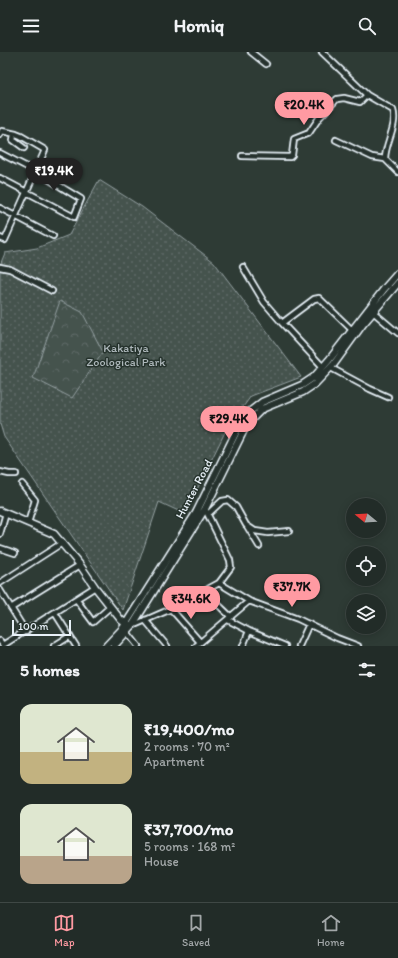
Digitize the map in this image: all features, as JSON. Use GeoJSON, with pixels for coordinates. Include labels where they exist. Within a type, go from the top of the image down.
{"type":"FeatureCollection","features":[{"type":"Feature","properties":{"kind":"main road","name":"Hunter Road"},"geometry":{"type":"LineString","coordinates":[[114,646],[127,632],[129,625],[248,424],[257,413],[268,405],[303,392],[315,384],[331,368],[398,273]]}},
{"type":"Feature","properties":{"kind":"main road","name":"Hunter Road"},"geometry":{"type":"LineString","coordinates":[[106,646],[129,625],[206,511],[215,482],[237,430],[248,413],[262,402],[308,381],[323,367],[341,346],[352,330],[398,283]]}},
{"type":"Feature","properties":{"kind":"main road"},"geometry":{"type":"LineString","coordinates":[[3,512],[54,534],[80,565],[110,607],[121,620],[129,625]]}},
{"type":"Feature","properties":{"kind":"street"},"geometry":{"type":"LineString","coordinates":[[250,52],[256,54],[266,64]]}},
{"type":"Feature","properties":{"kind":"street"},"geometry":{"type":"LineString","coordinates":[[325,53],[368,95],[394,112],[396,120],[385,152],[385,159]]}},
{"type":"Feature","properties":{"kind":"street"},"geometry":{"type":"LineString","coordinates":[[242,156],[290,158],[292,155],[294,139],[310,133],[320,118],[337,99],[344,98],[359,102],[368,95]]}},
{"type":"Feature","properties":{"kind":"street"},"geometry":{"type":"LineString","coordinates":[[0,134],[2,131],[16,134],[45,149],[4,240],[0,238]]}},
{"type":"Feature","properties":{"kind":"street"},"geometry":{"type":"LineString","coordinates":[[16,134],[12,138],[13,140],[24,148]]}},
{"type":"Feature","properties":{"kind":"street"},"geometry":{"type":"LineString","coordinates":[[336,140],[372,157],[385,159],[398,172]]}},
{"type":"Feature","properties":{"kind":"street"},"geometry":{"type":"LineString","coordinates":[[0,153],[35,171],[81,199],[74,217],[0,178]]}},
{"type":"Feature","properties":{"kind":"street"},"geometry":{"type":"LineString","coordinates":[[0,208],[53,236]]}},
{"type":"Feature","properties":{"kind":"street"},"geometry":{"type":"LineString","coordinates":[[0,267],[10,269],[52,291]]}},
{"type":"Feature","properties":{"kind":"street"},"geometry":{"type":"LineString","coordinates":[[243,267],[264,302],[323,367]]}},
{"type":"Feature","properties":{"kind":"street"},"geometry":{"type":"LineString","coordinates":[[282,323],[314,298],[319,298],[352,330]]}},
{"type":"Feature","properties":{"kind":"street"},"geometry":{"type":"LineString","coordinates":[[371,310],[398,332]]}},
{"type":"Feature","properties":{"kind":"street"},"geometry":{"type":"LineString","coordinates":[[331,368],[388,397]]}},
{"type":"Feature","properties":{"kind":"street"},"geometry":{"type":"LineString","coordinates":[[0,472],[16,474]]}},
{"type":"Feature","properties":{"kind":"street"},"geometry":{"type":"LineString","coordinates":[[22,484],[35,500],[28,523]]}},
{"type":"Feature","properties":{"kind":"street"},"geometry":{"type":"LineString","coordinates":[[129,625],[170,609],[219,583],[231,567],[230,560],[206,511],[222,501],[228,500],[236,507],[259,546]]}},
{"type":"Feature","properties":{"kind":"street"},"geometry":{"type":"LineString","coordinates":[[0,534],[3,512]]}},
{"type":"Feature","properties":{"kind":"street"},"geometry":{"type":"LineString","coordinates":[[246,525],[255,531],[268,532],[289,530]]}},
{"type":"Feature","properties":{"kind":"street"},"geometry":{"type":"LineString","coordinates":[[0,583],[62,543]]}},
{"type":"Feature","properties":{"kind":"street"},"geometry":{"type":"LineString","coordinates":[[0,548],[15,554]]}},
{"type":"Feature","properties":{"kind":"street"},"geometry":{"type":"LineString","coordinates":[[11,608],[80,565]]}},
{"type":"Feature","properties":{"kind":"street"},"geometry":{"type":"LineString","coordinates":[[219,583],[249,601],[309,624],[358,646]]}},
{"type":"Feature","properties":{"kind":"street"},"geometry":{"type":"LineString","coordinates":[[2,644],[26,632],[95,587]]}},
{"type":"Feature","properties":{"kind":"street"},"geometry":{"type":"LineString","coordinates":[[0,590],[26,632]]}},
{"type":"Feature","properties":{"kind":"street"},"geometry":{"type":"LineString","coordinates":[[204,591],[229,619],[272,644],[285,646]]}},
{"type":"Feature","properties":{"kind":"street"},"geometry":{"type":"LineString","coordinates":[[76,599],[93,622],[110,607]]}},
{"type":"Feature","properties":{"kind":"street"},"geometry":{"type":"LineString","coordinates":[[196,646],[249,601]]}},
{"type":"Feature","properties":{"kind":"street"},"geometry":{"type":"LineString","coordinates":[[170,609],[200,642]]}},
{"type":"Feature","properties":{"kind":"street"},"geometry":{"type":"LineString","coordinates":[[55,613],[76,646]]}},
{"type":"Feature","properties":{"kind":"street"},"geometry":{"type":"LineString","coordinates":[[145,620],[167,646]]}},
{"type":"Feature","properties":{"kind":"street"},"geometry":{"type":"LineString","coordinates":[[299,646],[309,624]]}},
{"type":"Feature","properties":{"kind":"street"},"geometry":{"type":"LineString","coordinates":[[243,646],[249,631]]}},
{"type":"Feature","properties":{"kind":"street"},"geometry":{"type":"LineString","coordinates":[[127,632],[138,646]]}},
{"type":"Feature","properties":{"kind":"street"},"geometry":{"type":"LineString","coordinates":[[54,646],[70,636]]}},
{"type":"Feature","properties":{"kind":"green space","name":"Kakatiya Zoological Park"},"geometry":{"type":"Polygon","coordinates":[[[99,180],[142,207],[214,262],[301,377],[251,396],[225,432],[185,514],[159,502],[123,610],[4,437],[0,424],[0,265],[5,253],[37,248],[69,235],[99,180]]]}},
{"type":"Feature","properties":{"kind":"green space"},"geometry":{"type":"Polygon","coordinates":[[[60,301],[82,312],[103,352],[72,398],[33,378],[60,301]]]}}]}
